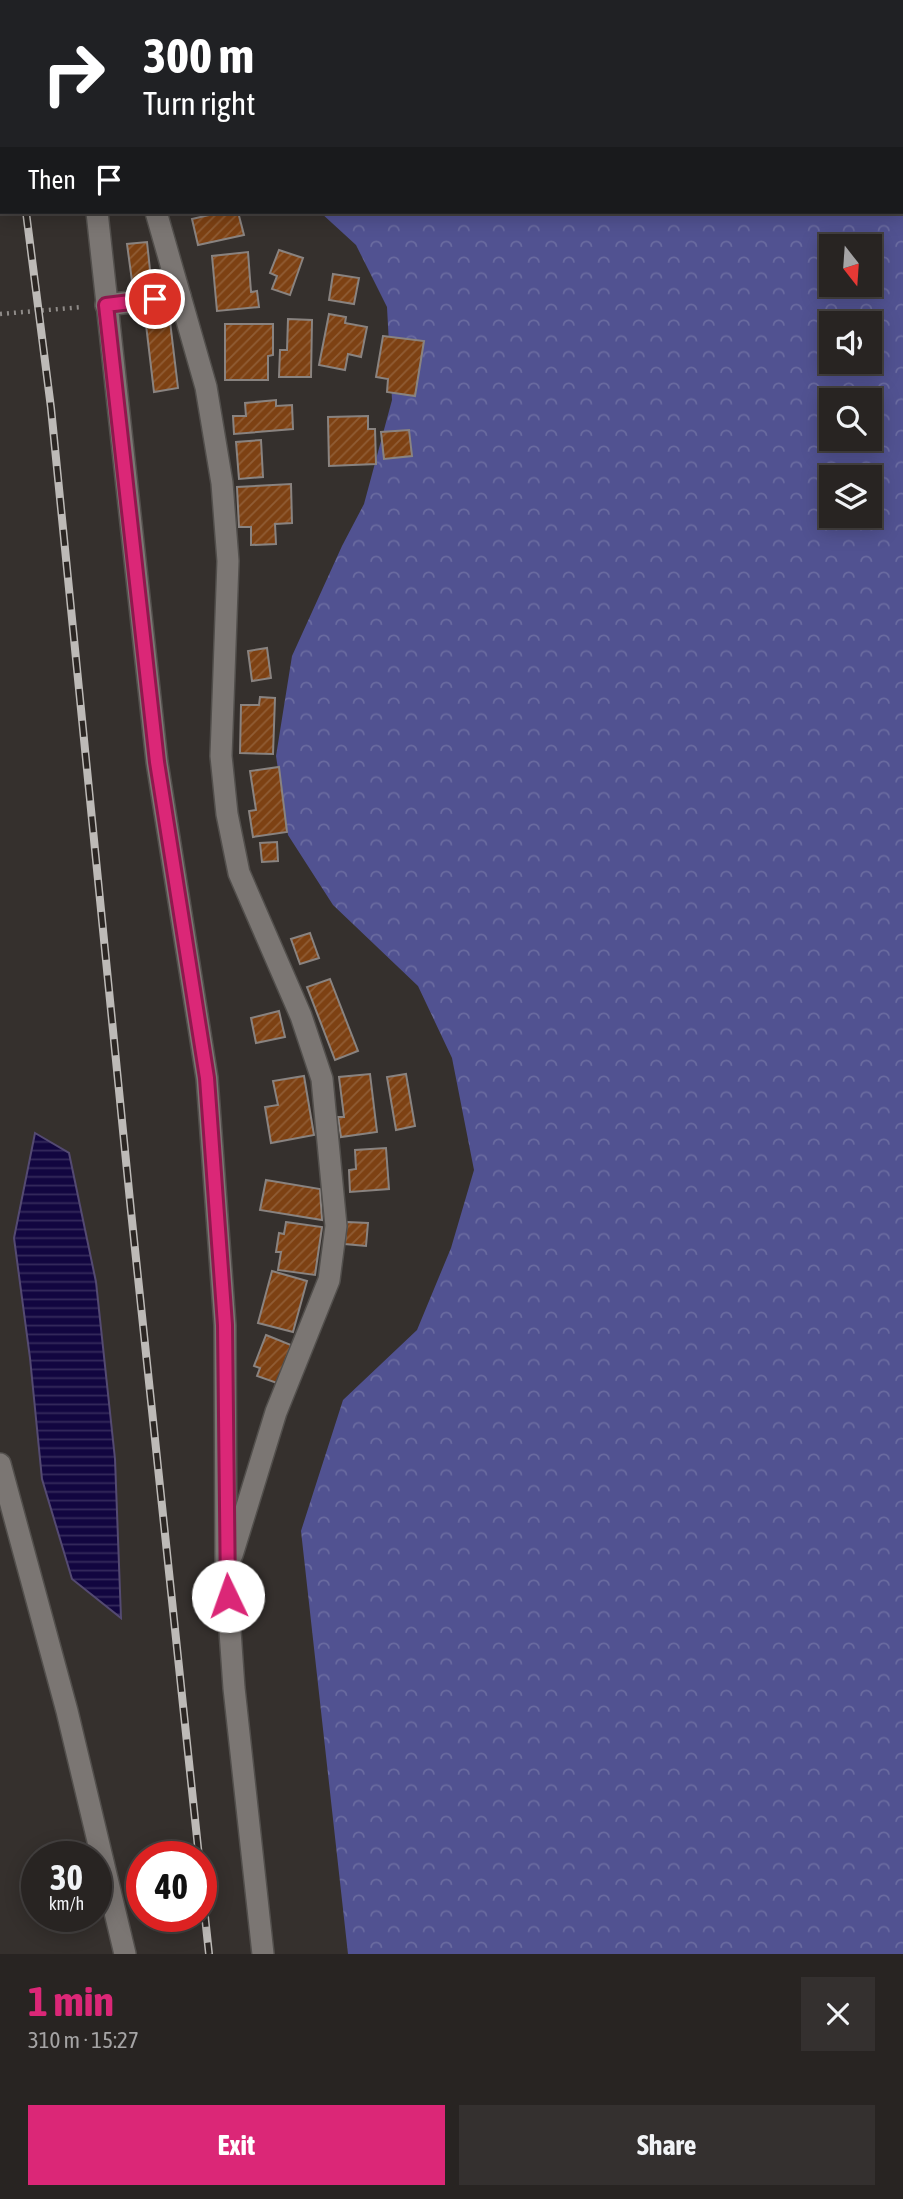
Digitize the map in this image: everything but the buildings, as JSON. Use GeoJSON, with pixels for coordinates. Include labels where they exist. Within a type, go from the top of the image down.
{"type":"FeatureCollection","features":[{"type":"Feature","properties":{"kind":"street"},"geometry":{"type":"LineString","coordinates":[[97,214],[157,762],[207,1078],[225,1325],[226,1574],[234,1688],[262,1954]]}},
{"type":"Feature","properties":{"kind":"street"},"geometry":{"type":"LineString","coordinates":[[157,214],[206,387],[222,483],[228,561],[222,756],[227,814],[239,873],[301,1016],[322,1079],[336,1226],[329,1279],[276,1412],[226,1574]]}},
{"type":"Feature","properties":{"kind":"street"},"geometry":{"type":"LineString","coordinates":[[106,305],[180,296]]}},
{"type":"Feature","properties":{"kind":"street"},"geometry":{"type":"LineString","coordinates":[[0,1464],[67,1711],[125,1954]]}},
{"type":"Feature","properties":{"kind":"path"},"geometry":{"type":"LineString","coordinates":[[0,314],[106,305]]}},
{"type":"Feature","properties":{"kind":"green space"},"geometry":{"type":"Polygon","coordinates":[[[322,214],[903,214],[903,1954],[348,1954],[301,1531],[343,1400],[417,1330],[451,1248],[474,1170],[452,1058],[418,986],[333,905],[288,835],[276,756],[292,656],[364,504],[392,400],[387,307],[356,245],[322,214]]]}},
{"type":"Feature","properties":{"kind":"shaded area"},"geometry":{"type":"Polygon","coordinates":[[[35,1133],[69,1153],[96,1282],[115,1459],[121,1618],[72,1579],[42,1479],[14,1238],[35,1133]]]}},
{"type":"Feature","properties":{"kind":"railway"},"geometry":{"type":"LineString","coordinates":[[26,214],[51,408],[197,1841]]}},
{"type":"Feature","properties":{"kind":"railway"},"geometry":{"type":"LineString","coordinates":[[207,1932],[209,1954]]}},
{"type":"Feature","properties":{"kind":"route"},"geometry":{"type":"LineString","coordinates":[[155,299],[106,305],[157,762],[207,1078],[225,1325],[228,1596]]}}]}
